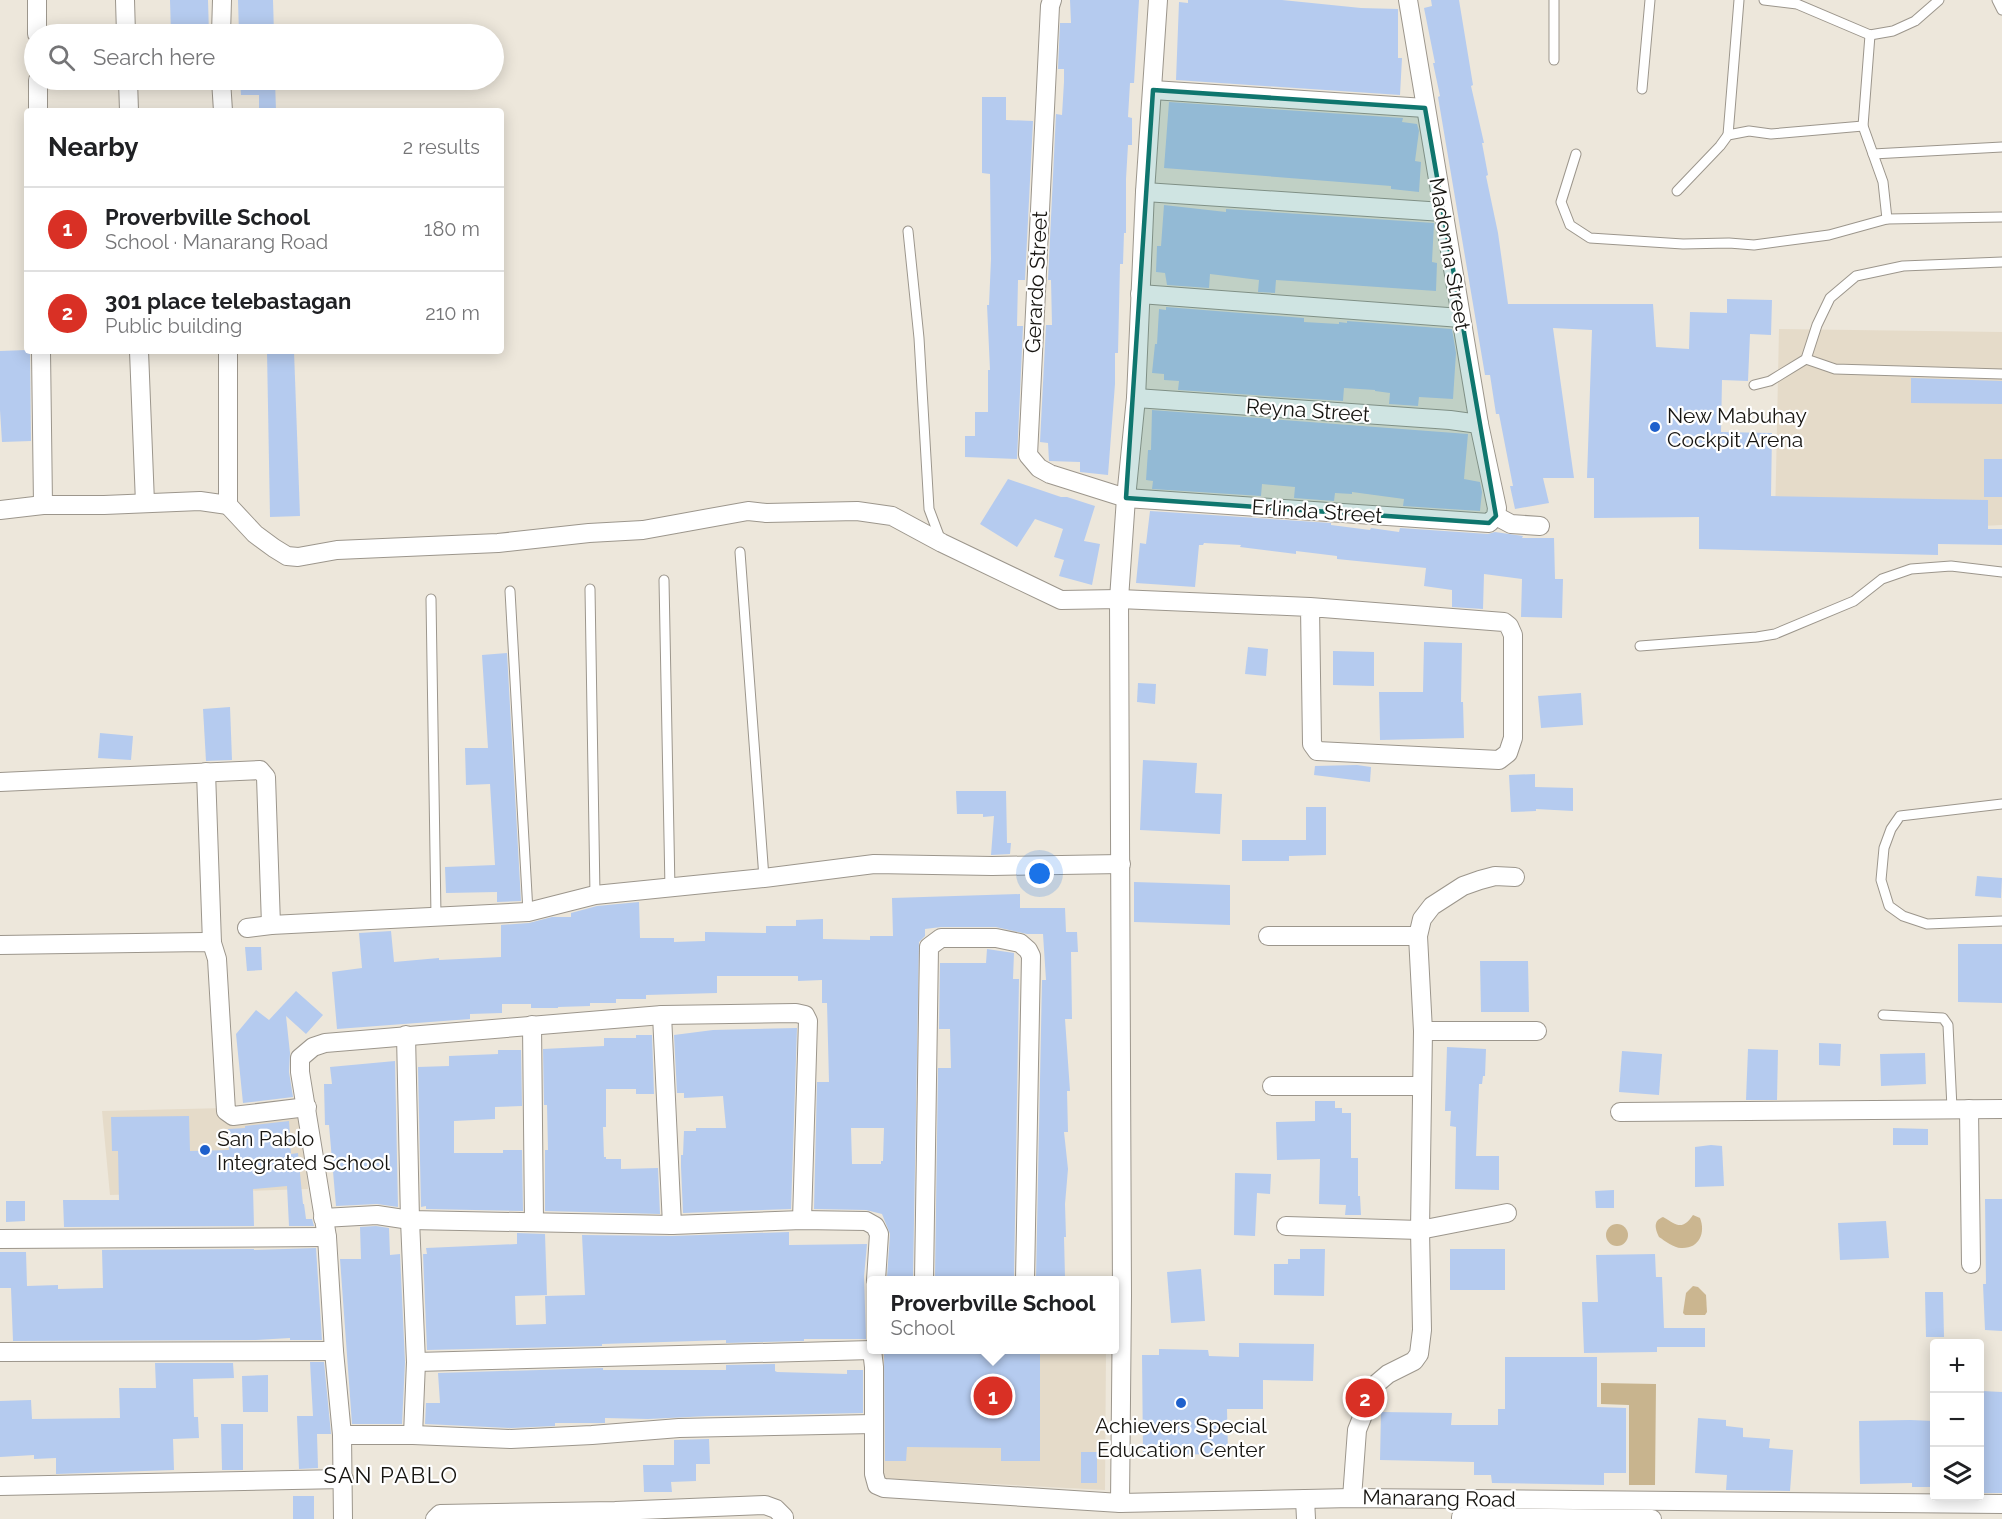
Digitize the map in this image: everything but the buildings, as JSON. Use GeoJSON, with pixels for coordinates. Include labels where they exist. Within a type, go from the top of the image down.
{"type":"FeatureCollection","features":[{"type":"Feature","properties":{"kind":"street"},"geometry":{"type":"LineString","coordinates":[[37,0],[37,24]]}},
{"type":"Feature","properties":{"kind":"street"},"geometry":{"type":"LineString","coordinates":[[125,0],[126,24]]}},
{"type":"Feature","properties":{"kind":"street"},"geometry":{"type":"LineString","coordinates":[[221,24],[222,0]]}},
{"type":"Feature","properties":{"kind":"street","name":"Gerardo Street"},"geometry":{"type":"LineString","coordinates":[[1052,0],[1028,455],[1039,468],[1050,474],[1126,498]]}},
{"type":"Feature","properties":{"kind":"street"},"geometry":{"type":"LineString","coordinates":[[1118,1276],[1121,864],[1119,599],[1136,398],[1144,192],[1158,0]]}},
{"type":"Feature","properties":{"kind":"street","name":"Madonna Street"},"geometry":{"type":"LineString","coordinates":[[1408,0],[1479,424],[1497,512]]}},
{"type":"Feature","properties":{"kind":"street"},"geometry":{"type":"LineString","coordinates":[[38,90],[38,108]]}},
{"type":"Feature","properties":{"kind":"street"},"geometry":{"type":"LineString","coordinates":[[128,90],[129,108]]}},
{"type":"Feature","properties":{"kind":"street"},"geometry":{"type":"LineString","coordinates":[[222,90],[223,108]]}},
{"type":"Feature","properties":{"kind":"street"},"geometry":{"type":"LineString","coordinates":[[1152,90],[1425,108]]}},
{"type":"Feature","properties":{"kind":"street"},"geometry":{"type":"LineString","coordinates":[[1144,192],[1443,212]]}},
{"type":"Feature","properties":{"kind":"street"},"geometry":{"type":"LineString","coordinates":[[1140,294],[1461,318]]}},
{"type":"Feature","properties":{"kind":"street"},"geometry":{"type":"LineString","coordinates":[[41,354],[43,505]]}},
{"type":"Feature","properties":{"kind":"street"},"geometry":{"type":"LineString","coordinates":[[139,354],[145,503]]}},
{"type":"Feature","properties":{"kind":"street"},"geometry":{"type":"LineString","coordinates":[[228,354],[228,505]]}},
{"type":"Feature","properties":{"kind":"street","name":"Reyna Street"},"geometry":{"type":"LineString","coordinates":[[1136,398],[1479,424]]}},
{"type":"Feature","properties":{"kind":"street","name":"Erlinda Street"},"geometry":{"type":"LineString","coordinates":[[1126,498],[1490,523],[1497,512]]}},
{"type":"Feature","properties":{"kind":"street"},"geometry":{"type":"LineString","coordinates":[[0,510],[43,505],[200,501],[228,505],[255,534],[287,556],[298,557],[337,550],[498,543],[589,533],[643,530],[748,511],[766,513],[857,511],[892,516],[942,543],[1061,600],[1119,599],[1310,607],[1504,622],[1509,626],[1513,635],[1513,738],[1508,753],[1499,760],[1322,753],[1314,748],[1312,744],[1310,607]]}},
{"type":"Feature","properties":{"kind":"street"},"geometry":{"type":"LineString","coordinates":[[1497,512],[1510,524],[1540,526]]}},
{"type":"Feature","properties":{"kind":"street"},"geometry":{"type":"LineString","coordinates":[[0,782],[260,770],[266,777],[271,925]]}},
{"type":"Feature","properties":{"kind":"street"},"geometry":{"type":"LineString","coordinates":[[206,772],[212,943],[217,959],[226,1111],[232,1116],[308,1107]]}},
{"type":"Feature","properties":{"kind":"street"},"geometry":{"type":"LineString","coordinates":[[247,928],[528,912],[595,895],[670,889],[874,864],[992,866],[1121,864]]}},
{"type":"Feature","properties":{"kind":"street"},"geometry":{"type":"LineString","coordinates":[[1352,1498],[1357,1430],[1375,1385],[1388,1374],[1414,1361],[1419,1354],[1422,1330],[1419,1230],[1423,1031],[1418,936],[1422,919],[1432,906],[1445,896],[1480,880],[1495,876],[1515,877]]}},
{"type":"Feature","properties":{"kind":"street"},"geometry":{"type":"LineString","coordinates":[[1268,936],[1418,936]]}},
{"type":"Feature","properties":{"kind":"street"},"geometry":{"type":"LineString","coordinates":[[924,1276],[929,947],[940,938],[996,938],[1020,943],[1028,950],[1030,956],[1025,1276]]}},
{"type":"Feature","properties":{"kind":"street"},"geometry":{"type":"LineString","coordinates":[[0,945],[212,943]]}},
{"type":"Feature","properties":{"kind":"street"},"geometry":{"type":"LineString","coordinates":[[343,1519],[342,1435],[327,1237],[308,1107],[300,1072],[300,1058],[313,1047],[325,1043],[406,1035],[662,1015],[796,1013],[806,1016],[808,1021],[802,1220]]}},
{"type":"Feature","properties":{"kind":"street"},"geometry":{"type":"LineString","coordinates":[[662,1015],[672,1225]]}},
{"type":"Feature","properties":{"kind":"street"},"geometry":{"type":"LineString","coordinates":[[532,1025],[534,1222]]}},
{"type":"Feature","properties":{"kind":"street"},"geometry":{"type":"LineString","coordinates":[[1423,1031],[1537,1031]]}},
{"type":"Feature","properties":{"kind":"street"},"geometry":{"type":"LineString","coordinates":[[406,1035],[416,1362],[412,1435]]}},
{"type":"Feature","properties":{"kind":"street"},"geometry":{"type":"LineString","coordinates":[[1272,1086],[1422,1086]]}},
{"type":"Feature","properties":{"kind":"street"},"geometry":{"type":"LineString","coordinates":[[1961,1109],[1971,1263]]}},
{"type":"Feature","properties":{"kind":"street"},"geometry":{"type":"LineString","coordinates":[[1620,1112],[2002,1109]]}},
{"type":"Feature","properties":{"kind":"street"},"geometry":{"type":"LineString","coordinates":[[1286,1226],[1419,1230],[1507,1213]]}},
{"type":"Feature","properties":{"kind":"street"},"geometry":{"type":"LineString","coordinates":[[323,1218],[377,1215],[410,1220],[672,1225],[802,1220],[866,1221],[875,1226],[879,1234],[876,1276]]}},
{"type":"Feature","properties":{"kind":"street"},"geometry":{"type":"LineString","coordinates":[[0,1239],[327,1237]]}},
{"type":"Feature","properties":{"kind":"street"},"geometry":{"type":"LineString","coordinates":[[416,1362],[867,1350]]}},
{"type":"Feature","properties":{"kind":"street"},"geometry":{"type":"LineString","coordinates":[[0,1352],[334,1351]]}},
{"type":"Feature","properties":{"kind":"street"},"geometry":{"type":"LineString","coordinates":[[342,1435],[511,1438],[592,1435],[679,1428],[873,1424],[872,1354]]}},
{"type":"Feature","properties":{"kind":"street"},"geometry":{"type":"LineString","coordinates":[[1119,1354],[1120,1503]]}},
{"type":"Feature","properties":{"kind":"street","name":"Manarang Road"},"geometry":{"type":"LineString","coordinates":[[873,1424],[874,1474],[877,1485],[892,1489],[1120,1503],[1352,1498],[2002,1504]]}},
{"type":"Feature","properties":{"kind":"street"},"geometry":{"type":"LineString","coordinates":[[0,1486],[344,1479]]}},
{"type":"Feature","properties":{"kind":"street"},"geometry":{"type":"LineString","coordinates":[[1305,1499],[1306,1519]]}},
{"type":"Feature","properties":{"kind":"street"},"geometry":{"type":"LineString","coordinates":[[437,1516],[615,1515],[765,1505],[776,1509],[784,1519]]}},
{"type":"Feature","properties":{"kind":"street"},"geometry":{"type":"LineString","coordinates":[[1461,1519],[1461,1517],[1652,1519]]}},
{"type":"Feature","properties":{"kind":"lane"},"geometry":{"type":"LineString","coordinates":[[1554,0],[1554,60]]}},
{"type":"Feature","properties":{"kind":"lane"},"geometry":{"type":"LineString","coordinates":[[1642,89],[1650,0]]}},
{"type":"Feature","properties":{"kind":"lane"},"geometry":{"type":"LineString","coordinates":[[1677,191],[1728,135],[1739,0]]}},
{"type":"Feature","properties":{"kind":"lane"},"geometry":{"type":"LineString","coordinates":[[1764,0],[1797,2],[1870,35],[1893,31],[1915,21],[1939,0]]}},
{"type":"Feature","properties":{"kind":"lane"},"geometry":{"type":"LineString","coordinates":[[1997,0],[2002,10]]}},
{"type":"Feature","properties":{"kind":"lane"},"geometry":{"type":"LineString","coordinates":[[1870,35],[1863,126],[1883,182],[1887,219]]}},
{"type":"Feature","properties":{"kind":"lane"},"geometry":{"type":"LineString","coordinates":[[1728,135],[1749,131],[1771,134],[1863,126]]}},
{"type":"Feature","properties":{"kind":"lane"},"geometry":{"type":"LineString","coordinates":[[1873,154],[2002,147]]}},
{"type":"Feature","properties":{"kind":"lane"},"geometry":{"type":"LineString","coordinates":[[1576,154],[1561,202],[1570,225],[1590,238],[1683,244],[1754,245],[1829,235],[1887,219],[2002,217]]}},
{"type":"Feature","properties":{"kind":"lane"},"geometry":{"type":"LineString","coordinates":[[908,231],[919,338],[929,509],[942,543]]}},
{"type":"Feature","properties":{"kind":"lane"},"geometry":{"type":"LineString","coordinates":[[1754,385],[1770,381],[1806,359],[1817,325],[1830,298],[1856,276],[1902,266],[2002,262]]}},
{"type":"Feature","properties":{"kind":"lane"},"geometry":{"type":"LineString","coordinates":[[1806,359],[1835,369],[2002,374]]}},
{"type":"Feature","properties":{"kind":"lane"},"geometry":{"type":"LineString","coordinates":[[740,552],[764,878]]}},
{"type":"Feature","properties":{"kind":"lane"},"geometry":{"type":"LineString","coordinates":[[1640,646],[1757,637],[1775,633],[1854,601],[1882,579],[1911,569],[1951,566],[2002,572]]}},
{"type":"Feature","properties":{"kind":"lane"},"geometry":{"type":"LineString","coordinates":[[664,580],[670,889]]}},
{"type":"Feature","properties":{"kind":"lane"},"geometry":{"type":"LineString","coordinates":[[590,588],[595,895]]}},
{"type":"Feature","properties":{"kind":"lane"},"geometry":{"type":"LineString","coordinates":[[510,591],[528,912]]}},
{"type":"Feature","properties":{"kind":"lane"},"geometry":{"type":"LineString","coordinates":[[431,599],[436,916]]}},
{"type":"Feature","properties":{"kind":"lane"},"geometry":{"type":"LineString","coordinates":[[2002,804],[1900,816],[1891,829],[1884,848],[1881,880],[1889,906],[1903,916],[1927,924],[2002,921]]}},
{"type":"Feature","properties":{"kind":"lane"},"geometry":{"type":"LineString","coordinates":[[1883,1015],[1943,1018],[1948,1025],[1961,1109]]}},
{"type":"Feature","properties":{"kind":"highlighted area"},"geometry":{"type":"Polygon","coordinates":[[[1153,90],[1425,108],[1496,516],[1489,523],[1126,498],[1153,90]]]}},
{"type":"Feature","properties":{"kind":"shaded area"},"geometry":{"type":"Polygon","coordinates":[[[1779,329],[2002,332],[2002,525],[1963,527],[1775,522],[1779,329]]]}},
{"type":"Feature","properties":{"kind":"shaded area","name":"San Pablo Integrated School"},"geometry":{"type":"Polygon","coordinates":[[[301,1106],[308,1189],[110,1195],[102,1111],[301,1106]]]}},
{"type":"Feature","properties":{"kind":"shaded area"},"geometry":{"type":"Polygon","coordinates":[[[1693,1215],[1700,1218],[1702,1224],[1700,1239],[1697,1243],[1687,1248],[1678,1248],[1659,1237],[1656,1225],[1663,1217],[1682,1225],[1693,1215]]]}},
{"type":"Feature","properties":{"kind":"shaded area"},"geometry":{"type":"Polygon","coordinates":[[[1617,1224],[1625,1227],[1628,1235],[1625,1243],[1617,1246],[1609,1243],[1606,1235],[1609,1227],[1617,1224]]]}},
{"type":"Feature","properties":{"kind":"shaded area"},"geometry":{"type":"Polygon","coordinates":[[[1693,1286],[1698,1287],[1706,1295],[1707,1312],[1705,1315],[1685,1315],[1683,1313],[1686,1293],[1693,1286]]]}},
{"type":"Feature","properties":{"kind":"shaded area"},"geometry":{"type":"Polygon","coordinates":[[[880,1354],[1106,1354],[1105,1490],[880,1478],[880,1354]]]}},
{"type":"Feature","properties":{"kind":"shaded area"},"geometry":{"type":"Polygon","coordinates":[[[1601,1383],[1656,1384],[1655,1485],[1629,1485],[1629,1405],[1601,1404],[1601,1383]]]}},
{"type":"Feature","properties":{"kind":"place","name":"New Mabuhay Cockpit Arena"},"geometry":{"type":"Point","coordinates":[1655,427]}},
{"type":"Feature","properties":{"kind":"place","name":"San Pablo Integrated School"},"geometry":{"type":"Point","coordinates":[205,1150]}},
{"type":"Feature","properties":{"kind":"place","name":"Proverbville School"},"geometry":{"type":"Point","coordinates":[993,1396]}},
{"type":"Feature","properties":{"kind":"place","name":"301 place telebastagan"},"geometry":{"type":"Point","coordinates":[1365,1398]}},
{"type":"Feature","properties":{"kind":"place","name":"Achievers Special Education Center"},"geometry":{"type":"Point","coordinates":[1181,1403]}},
{"type":"Feature","properties":{"kind":"district","name":"SAN PABLO"},"geometry":{"type":"Point","coordinates":[391,1475]}}]}
